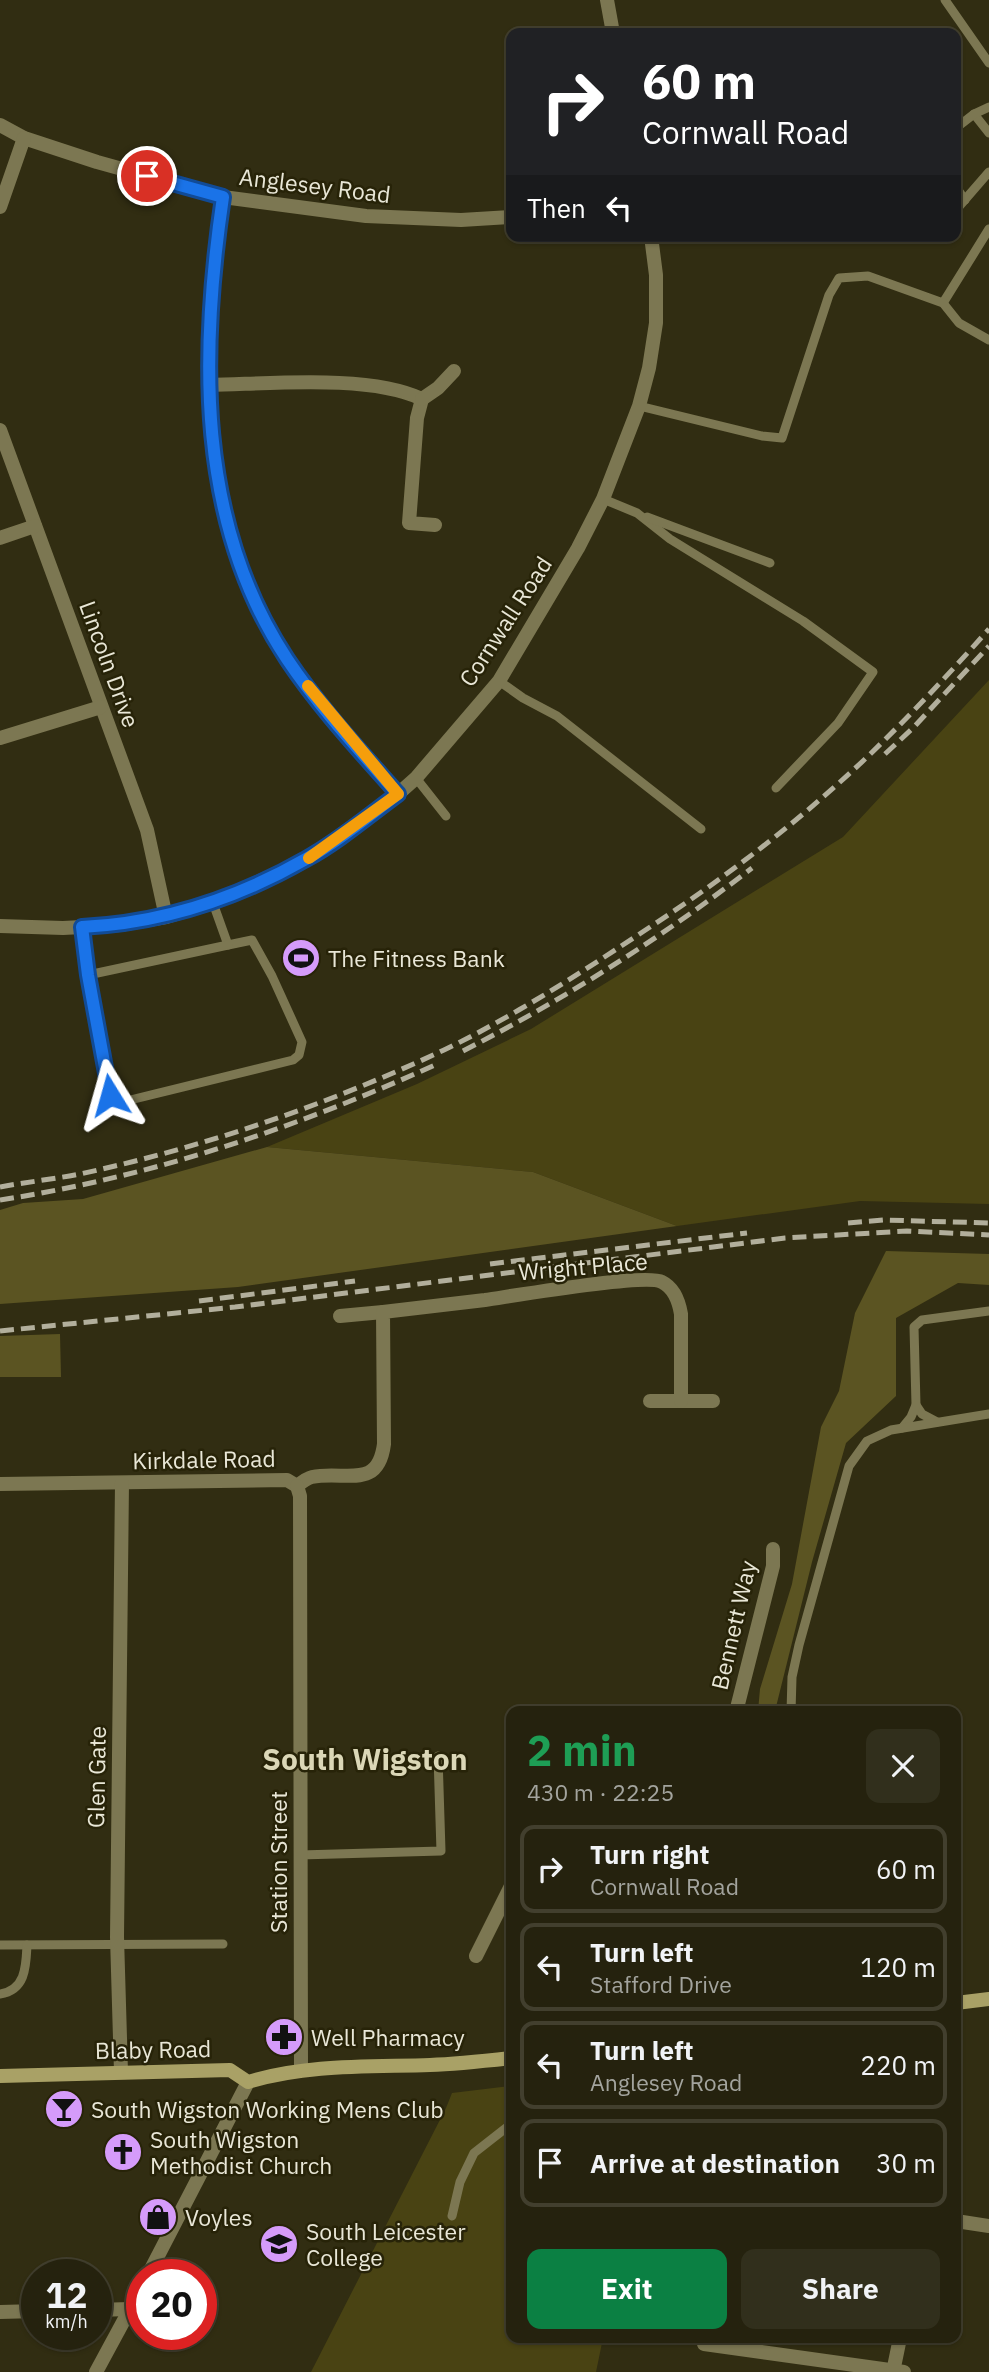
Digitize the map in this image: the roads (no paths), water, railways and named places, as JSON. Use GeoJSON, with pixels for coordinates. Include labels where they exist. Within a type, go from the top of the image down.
{"type":"FeatureCollection","features":[{"type":"Feature","properties":{"kind":"main road"},"geometry":{"type":"LineString","coordinates":[[961,2002],[989,1999]]}},
{"type":"Feature","properties":{"kind":"main road"},"geometry":{"type":"LineString","coordinates":[[248,2082],[301,2070],[434,2065],[506,2058]]}},
{"type":"Feature","properties":{"kind":"main road","name":"Blaby Road"},"geometry":{"type":"LineString","coordinates":[[0,2076],[230,2070],[248,2082]]}},
{"type":"Feature","properties":{"kind":"street"},"geometry":{"type":"LineString","coordinates":[[607,0],[612,28]]}},
{"type":"Feature","properties":{"kind":"street","name":"Anglesey Road"},"geometry":{"type":"LineString","coordinates":[[0,125],[24,138],[97,162],[223,197],[366,216],[461,219],[506,217]]}},
{"type":"Feature","properties":{"kind":"street"},"geometry":{"type":"LineString","coordinates":[[0,207],[24,138]]}},
{"type":"Feature","properties":{"kind":"street"},"geometry":{"type":"LineString","coordinates":[[223,197],[210,301],[208,355],[214,458],[226,525],[259,608],[287,659],[398,794]]}},
{"type":"Feature","properties":{"kind":"street","name":"Cornwall Road"},"geometry":{"type":"LineString","coordinates":[[0,926],[120,925],[166,917],[213,902],[307,859],[398,794],[416,778],[499,681],[578,548],[603,499],[639,406],[649,368],[656,324],[656,275],[652,242]]}},
{"type":"Feature","properties":{"kind":"street"},"geometry":{"type":"LineString","coordinates":[[435,525],[409,523],[417,418],[422,399],[438,388],[454,371]]}},
{"type":"Feature","properties":{"kind":"street"},"geometry":{"type":"LineString","coordinates":[[210,385],[315,383],[390,388],[422,399]]}},
{"type":"Feature","properties":{"kind":"street","name":"Lincoln Drive"},"geometry":{"type":"LineString","coordinates":[[0,430],[146,830],[166,917]]}},
{"type":"Feature","properties":{"kind":"street"},"geometry":{"type":"LineString","coordinates":[[0,538],[35,526]]}},
{"type":"Feature","properties":{"kind":"street"},"geometry":{"type":"LineString","coordinates":[[1,739],[101,707]]}},
{"type":"Feature","properties":{"kind":"street","name":"Wright Place"},"geometry":{"type":"LineString","coordinates":[[340,1316],[592,1285],[648,1280],[662,1282],[678,1302],[681,1314],[681,1401]]}},
{"type":"Feature","properties":{"kind":"street","name":"Kirkdale Road"},"geometry":{"type":"LineString","coordinates":[[0,1484],[287,1480],[298,1486],[310,1477],[366,1474],[377,1469],[383,1457],[383,1312]]}},
{"type":"Feature","properties":{"kind":"street"},"geometry":{"type":"LineString","coordinates":[[650,1401],[713,1401]]}},
{"type":"Feature","properties":{"kind":"street","name":"Glen Gate"},"geometry":{"type":"LineString","coordinates":[[121,2072],[117,1944],[122,1483]]}},
{"type":"Feature","properties":{"kind":"street","name":"Station Street"},"geometry":{"type":"LineString","coordinates":[[298,1486],[301,2070]]}},
{"type":"Feature","properties":{"kind":"street","name":"Bennett Way"},"geometry":{"type":"LineString","coordinates":[[738,1706],[773,1566],[773,1549]]}},
{"type":"Feature","properties":{"kind":"street"},"geometry":{"type":"LineString","coordinates":[[475,1956],[506,1896]]}},
{"type":"Feature","properties":{"kind":"street"},"geometry":{"type":"LineString","coordinates":[[156,2259],[248,2082]]}},
{"type":"Feature","properties":{"kind":"street"},"geometry":{"type":"LineString","coordinates":[[961,2222],[989,2226]]}},
{"type":"Feature","properties":{"kind":"street"},"geometry":{"type":"LineString","coordinates":[[0,2312],[21,2311]]}},
{"type":"Feature","properties":{"kind":"street"},"geometry":{"type":"LineString","coordinates":[[96,2372],[126,2316]]}},
{"type":"Feature","properties":{"kind":"street"},"geometry":{"type":"LineString","coordinates":[[704,2344],[897,2371],[900,2343]]}},
{"type":"Feature","properties":{"kind":"lane"},"geometry":{"type":"LineString","coordinates":[[944,0],[989,63]]}},
{"type":"Feature","properties":{"kind":"lane"},"geometry":{"type":"LineString","coordinates":[[961,124],[989,107]]}},
{"type":"Feature","properties":{"kind":"lane"},"geometry":{"type":"LineString","coordinates":[[974,114],[989,133]]}},
{"type":"Feature","properties":{"kind":"lane"},"geometry":{"type":"LineString","coordinates":[[961,204],[989,172]]}},
{"type":"Feature","properties":{"kind":"lane"},"geometry":{"type":"LineString","coordinates":[[961,194],[965,200]]}},
{"type":"Feature","properties":{"kind":"lane"},"geometry":{"type":"LineString","coordinates":[[943,303],[989,229]]}},
{"type":"Feature","properties":{"kind":"lane"},"geometry":{"type":"LineString","coordinates":[[639,406],[762,436],[782,438],[829,295],[839,278],[868,276],[943,303],[959,323],[989,340]]}},
{"type":"Feature","properties":{"kind":"lane"},"geometry":{"type":"LineString","coordinates":[[603,499],[770,563]]}},
{"type":"Feature","properties":{"kind":"lane"},"geometry":{"type":"LineString","coordinates":[[637,513],[670,539],[803,621],[873,673],[838,723],[776,788]]}},
{"type":"Feature","properties":{"kind":"lane"},"geometry":{"type":"LineString","coordinates":[[499,681],[523,698],[557,716],[701,829]]}},
{"type":"Feature","properties":{"kind":"lane"},"geometry":{"type":"LineString","coordinates":[[416,778],[446,816]]}},
{"type":"Feature","properties":{"kind":"lane"},"geometry":{"type":"LineString","coordinates":[[213,902],[228,945]]}},
{"type":"Feature","properties":{"kind":"lane"},"geometry":{"type":"LineString","coordinates":[[82,927],[88,975],[110,1095],[118,1103],[293,1060],[299,1055],[302,1042],[253,940],[88,975]]}},
{"type":"Feature","properties":{"kind":"lane"},"geometry":{"type":"LineString","coordinates":[[902,1429],[916,1405],[914,1327],[922,1320],[989,1311]]}},
{"type":"Feature","properties":{"kind":"lane"},"geometry":{"type":"LineString","coordinates":[[916,1405],[927,1418],[939,1422]]}},
{"type":"Feature","properties":{"kind":"lane"},"geometry":{"type":"LineString","coordinates":[[791,1706],[792,1677],[799,1645],[849,1466],[867,1441],[891,1430],[989,1414]]}},
{"type":"Feature","properties":{"kind":"lane"},"geometry":{"type":"LineString","coordinates":[[300,1854],[442,1851],[438,1756]]}},
{"type":"Feature","properties":{"kind":"lane"},"geometry":{"type":"LineString","coordinates":[[0,1945],[223,1944]]}},
{"type":"Feature","properties":{"kind":"lane"},"geometry":{"type":"LineString","coordinates":[[0,1994],[14,1989],[21,1981],[27,1945]]}},
{"type":"Feature","properties":{"kind":"lane"},"geometry":{"type":"LineString","coordinates":[[452,2216],[460,2182],[474,2153],[506,2128]]}},
{"type":"Feature","properties":{"kind":"railway"},"geometry":{"type":"LineString","coordinates":[[0,1187],[127,1163],[266,1122],[400,1070],[521,1009],[673,912],[785,829],[880,744],[989,629]]}},
{"type":"Feature","properties":{"kind":"railway"},"geometry":{"type":"LineString","coordinates":[[885,754],[913,728],[989,646]]}},
{"type":"Feature","properties":{"kind":"railway"},"geometry":{"type":"LineString","coordinates":[[463,1051],[612,966],[683,919],[752,868]]}},
{"type":"Feature","properties":{"kind":"railway"},"geometry":{"type":"LineString","coordinates":[[0,1200],[112,1178],[222,1148],[329,1109],[435,1065]]}},
{"type":"Feature","properties":{"kind":"railway"},"geometry":{"type":"LineString","coordinates":[[848,1223],[883,1220],[989,1223]]}},
{"type":"Feature","properties":{"kind":"railway"},"geometry":{"type":"LineString","coordinates":[[0,1331],[235,1307],[785,1238],[907,1231],[989,1235]]}},
{"type":"Feature","properties":{"kind":"railway"},"geometry":{"type":"LineString","coordinates":[[490,1264],[747,1233]]}},
{"type":"Feature","properties":{"kind":"railway"},"geometry":{"type":"LineString","coordinates":[[199,1301],[355,1281]]}},
{"type":"Feature","properties":{"kind":"place","name":"The Fitness Bank"},"geometry":{"type":"Point","coordinates":[301,958]}},
{"type":"Feature","properties":{"kind":"place","name":"Well Pharmacy"},"geometry":{"type":"Point","coordinates":[284,2037]}},
{"type":"Feature","properties":{"kind":"place","name":"South Wigston Working Mens Club"},"geometry":{"type":"Point","coordinates":[64,2109]}},
{"type":"Feature","properties":{"kind":"place","name":"South Wigston Methodist Church"},"geometry":{"type":"Point","coordinates":[123,2152]}},
{"type":"Feature","properties":{"kind":"place","name":"Voyles"},"geometry":{"type":"Point","coordinates":[158,2217]}},
{"type":"Feature","properties":{"kind":"place","name":"South Leicester College"},"geometry":{"type":"Point","coordinates":[279,2244]}},
{"type":"Feature","properties":{"kind":"district","name":"South Wigston"},"geometry":{"type":"Point","coordinates":[365,1758]}}]}
